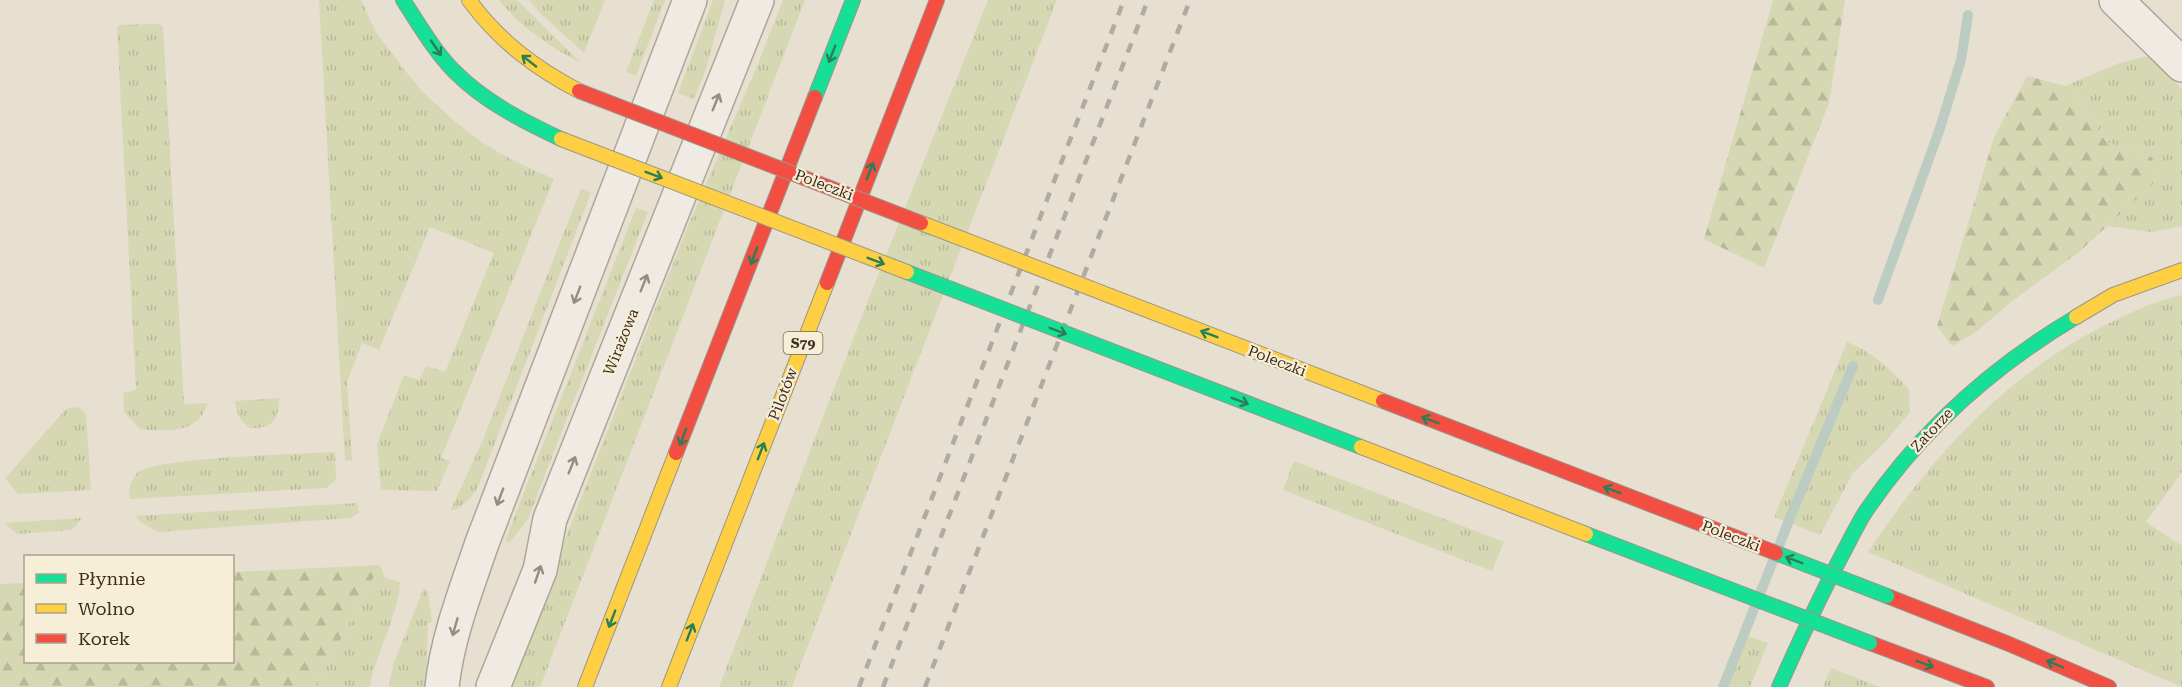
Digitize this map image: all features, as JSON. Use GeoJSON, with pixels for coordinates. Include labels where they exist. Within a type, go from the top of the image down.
{"type":"FeatureCollection","features":[{"type":"Feature","properties":{"kind":"main road"},"geometry":{"type":"LineString","coordinates":[[404,0],[444,59],[471,85],[517,118],[561,139],[1987,687]]}},
{"type":"Feature","properties":{"kind":"main road","name":"Poleczki"},"geometry":{"type":"LineString","coordinates":[[469,0],[485,23],[506,44],[544,74],[579,91],[1887,596],[2009,644],[2109,687]]}},
{"type":"Feature","properties":{"kind":"main road"},"geometry":{"type":"LineString","coordinates":[[585,687],[853,0]]}},
{"type":"Feature","properties":{"kind":"main road","name":"Pilotów"},"geometry":{"type":"LineString","coordinates":[[669,687],[938,0]]}},
{"type":"Feature","properties":{"kind":"main road","name":"Zatorze"},"geometry":{"type":"LineString","coordinates":[[1779,687],[1813,609],[1865,513],[1895,471],[1946,414],[1975,387],[2047,334],[2113,295],[2182,270]]}},
{"type":"Feature","properties":{"kind":"street"},"geometry":{"type":"LineString","coordinates":[[442,687],[444,668],[455,624],[482,543],[690,0]]}},
{"type":"Feature","properties":{"kind":"street","name":"Wirażowa"},"geometry":{"type":"LineString","coordinates":[[493,687],[540,570],[550,519],[757,0]]}},
{"type":"Feature","properties":{"kind":"street"},"geometry":{"type":"LineString","coordinates":[[2116,0],[2182,65]]}},
{"type":"Feature","properties":{"kind":"green space"},"geometry":{"type":"Polygon","coordinates":[[[319,0],[361,0],[376,32],[406,72],[423,92],[453,120],[483,143],[512,160],[554,179],[441,458],[450,461],[437,491],[381,490],[377,444],[404,375],[419,380],[426,366],[445,372],[494,253],[430,227],[379,350],[362,343],[347,382],[352,460],[345,461],[319,0]]]}},
{"type":"Feature","properties":{"kind":"green space"},"geometry":{"type":"Polygon","coordinates":[[[499,0],[517,0],[581,63],[558,51],[537,36],[516,19],[499,0]]]}},
{"type":"Feature","properties":{"kind":"green space"},"geometry":{"type":"Polygon","coordinates":[[[529,0],[605,0],[584,53],[541,14],[529,0]]]}},
{"type":"Feature","properties":{"kind":"green space"},"geometry":{"type":"Polygon","coordinates":[[[654,0],[665,0],[636,76],[626,72],[654,0]]]}},
{"type":"Feature","properties":{"kind":"green space"},"geometry":{"type":"Polygon","coordinates":[[[713,0],[725,0],[705,72],[694,99],[678,93],[713,0]]]}},
{"type":"Feature","properties":{"kind":"green space"},"geometry":{"type":"Polygon","coordinates":[[[783,0],[805,0],[540,687],[507,687],[687,228],[783,0]]]}},
{"type":"Feature","properties":{"kind":"green space"},"geometry":{"type":"Polygon","coordinates":[[[988,0],[1057,0],[792,687],[719,687],[867,303],[988,0]]]}},
{"type":"Feature","properties":{"kind":"green space"},"geometry":{"type":"Polygon","coordinates":[[[1773,0],[1845,0],[1829,103],[1764,268],[1704,239],[1773,0]]]}},
{"type":"Feature","properties":{"kind":"green space"},"geometry":{"type":"Polygon","coordinates":[[[158,24],[163,26],[184,404],[208,403],[198,420],[192,424],[178,429],[162,430],[140,429],[124,412],[123,393],[136,390],[117,28],[119,25],[158,24]]]}},
{"type":"Feature","properties":{"kind":"green space"},"geometry":{"type":"Polygon","coordinates":[[[2148,56],[2182,89],[2182,226],[2151,232],[2107,226],[2159,178],[2152,157],[2106,142],[2072,88],[2065,86],[2119,63],[2148,56]]]}},
{"type":"Feature","properties":{"kind":"green space"},"geometry":{"type":"Polygon","coordinates":[[[2027,76],[2072,88],[2106,142],[2152,157],[2159,178],[2079,252],[2015,299],[1976,332],[1952,346],[1937,326],[1994,137],[2027,76]]]}},
{"type":"Feature","properties":{"kind":"green space"},"geometry":{"type":"Polygon","coordinates":[[[581,189],[591,193],[478,487],[462,505],[455,510],[451,509],[482,442],[581,189]]]}},
{"type":"Feature","properties":{"kind":"green space"},"geometry":{"type":"Polygon","coordinates":[[[636,208],[648,212],[528,519],[510,542],[505,541],[636,208]]]}},
{"type":"Feature","properties":{"kind":"green space"},"geometry":{"type":"Polygon","coordinates":[[[2182,295],[2182,472],[2146,522],[2182,546],[2182,687],[1868,552],[1919,482],[1946,450],[2006,391],[2076,341],[2139,309],[2182,295]]]}},
{"type":"Feature","properties":{"kind":"green space"},"geometry":{"type":"Polygon","coordinates":[[[1847,342],[1873,356],[1909,389],[1910,412],[1887,440],[1853,473],[1820,535],[1774,517],[1847,342]]]}},
{"type":"Feature","properties":{"kind":"green space"},"geometry":{"type":"Polygon","coordinates":[[[279,398],[278,412],[273,422],[258,428],[250,428],[243,422],[235,401],[279,398]]]}},
{"type":"Feature","properties":{"kind":"green space"},"geometry":{"type":"Polygon","coordinates":[[[80,408],[86,414],[91,490],[18,494],[5,478],[66,409],[80,408]]]}},
{"type":"Feature","properties":{"kind":"green space"},"geometry":{"type":"Polygon","coordinates":[[[335,452],[336,480],[326,488],[129,499],[130,486],[137,473],[170,463],[335,452]]]}},
{"type":"Feature","properties":{"kind":"green space"},"geometry":{"type":"Polygon","coordinates":[[[1294,461],[1504,542],[1492,571],[1283,490],[1294,461]]]}},
{"type":"Feature","properties":{"kind":"green space"},"geometry":{"type":"Polygon","coordinates":[[[357,503],[359,513],[350,518],[158,532],[135,516],[357,503]]]}},
{"type":"Feature","properties":{"kind":"green space"},"geometry":{"type":"Polygon","coordinates":[[[82,518],[72,530],[17,534],[4,523],[82,518]]]}},
{"type":"Feature","properties":{"kind":"green space"},"geometry":{"type":"Polygon","coordinates":[[[380,565],[385,578],[400,582],[395,609],[370,687],[315,687],[380,565]]]}},
{"type":"Feature","properties":{"kind":"green space"},"geometry":{"type":"Polygon","coordinates":[[[380,565],[315,687],[0,687],[0,584],[24,583],[24,663],[234,663],[234,572],[380,565]]]}},
{"type":"Feature","properties":{"kind":"green space"},"geometry":{"type":"Polygon","coordinates":[[[424,588],[428,592],[432,622],[428,623],[426,687],[389,687],[393,665],[424,588]]]}},
{"type":"Feature","properties":{"kind":"green space"},"geometry":{"type":"Polygon","coordinates":[[[1740,633],[1768,643],[1750,687],[1719,687],[1740,633]]]}},
{"type":"Feature","properties":{"kind":"green space"},"geometry":{"type":"Polygon","coordinates":[[[1831,668],[1880,687],[1823,687],[1831,668]]]}},
{"type":"Feature","properties":{"kind":"waterway"},"geometry":{"type":"LineString","coordinates":[[1878,300],[1939,131],[1961,60],[1968,15]]}},
{"type":"Feature","properties":{"kind":"waterway"},"geometry":{"type":"LineString","coordinates":[[1723,687],[1853,366]]}},
{"type":"Feature","properties":{"kind":"railway"},"geometry":{"type":"LineString","coordinates":[[859,687],[1124,0]]}},
{"type":"Feature","properties":{"kind":"railway"},"geometry":{"type":"LineString","coordinates":[[883,687],[1148,0]]}},
{"type":"Feature","properties":{"kind":"railway"},"geometry":{"type":"LineString","coordinates":[[925,687],[1190,0]]}},
{"type":"Feature","properties":{"kind":"traffic: fast"},"geometry":{"type":"LineString","coordinates":[[403,0],[440,55],[467,83],[505,110],[561,139]]}},
{"type":"Feature","properties":{"kind":"traffic: fast"},"geometry":{"type":"LineString","coordinates":[[815,97],[853,0]]}},
{"type":"Feature","properties":{"kind":"traffic: fast"},"geometry":{"type":"LineString","coordinates":[[907,272],[1361,447]]}},
{"type":"Feature","properties":{"kind":"traffic: fast"},"geometry":{"type":"LineString","coordinates":[[1779,687],[1817,604],[1854,533],[1887,481],[1934,427],[1960,402],[2015,357],[2076,317]]}},
{"type":"Feature","properties":{"kind":"traffic: fast"},"geometry":{"type":"LineString","coordinates":[[1586,534],[1870,643]]}},
{"type":"Feature","properties":{"kind":"traffic: fast"},"geometry":{"type":"LineString","coordinates":[[1776,553],[1887,596]]}},
{"type":"Feature","properties":{"kind":"traffic: slow"},"geometry":{"type":"LineString","coordinates":[[469,0],[505,41],[547,73],[579,91]]}},
{"type":"Feature","properties":{"kind":"traffic: slow"},"geometry":{"type":"LineString","coordinates":[[561,139],[907,272]]}},
{"type":"Feature","properties":{"kind":"traffic: slow"},"geometry":{"type":"LineString","coordinates":[[921,223],[1383,401]]}},
{"type":"Feature","properties":{"kind":"traffic: slow"},"geometry":{"type":"LineString","coordinates":[[2076,317],[2113,295],[2182,270]]}},
{"type":"Feature","properties":{"kind":"traffic: slow"},"geometry":{"type":"LineString","coordinates":[[669,687],[827,283]]}},
{"type":"Feature","properties":{"kind":"traffic: slow"},"geometry":{"type":"LineString","coordinates":[[1361,447],[1586,534]]}},
{"type":"Feature","properties":{"kind":"traffic: slow"},"geometry":{"type":"LineString","coordinates":[[585,687],[676,453]]}},
{"type":"Feature","properties":{"kind":"traffic: jam"},"geometry":{"type":"LineString","coordinates":[[827,283],[937,0]]}},
{"type":"Feature","properties":{"kind":"traffic: jam"},"geometry":{"type":"LineString","coordinates":[[579,91],[921,223]]}},
{"type":"Feature","properties":{"kind":"traffic: jam"},"geometry":{"type":"LineString","coordinates":[[676,453],[815,97]]}},
{"type":"Feature","properties":{"kind":"traffic: jam"},"geometry":{"type":"LineString","coordinates":[[1383,401],[1776,553]]}},
{"type":"Feature","properties":{"kind":"traffic: jam"},"geometry":{"type":"LineString","coordinates":[[1887,596],[2009,644],[2109,687]]}},
{"type":"Feature","properties":{"kind":"traffic: jam"},"geometry":{"type":"LineString","coordinates":[[1870,643],[1987,687]]}}]}
